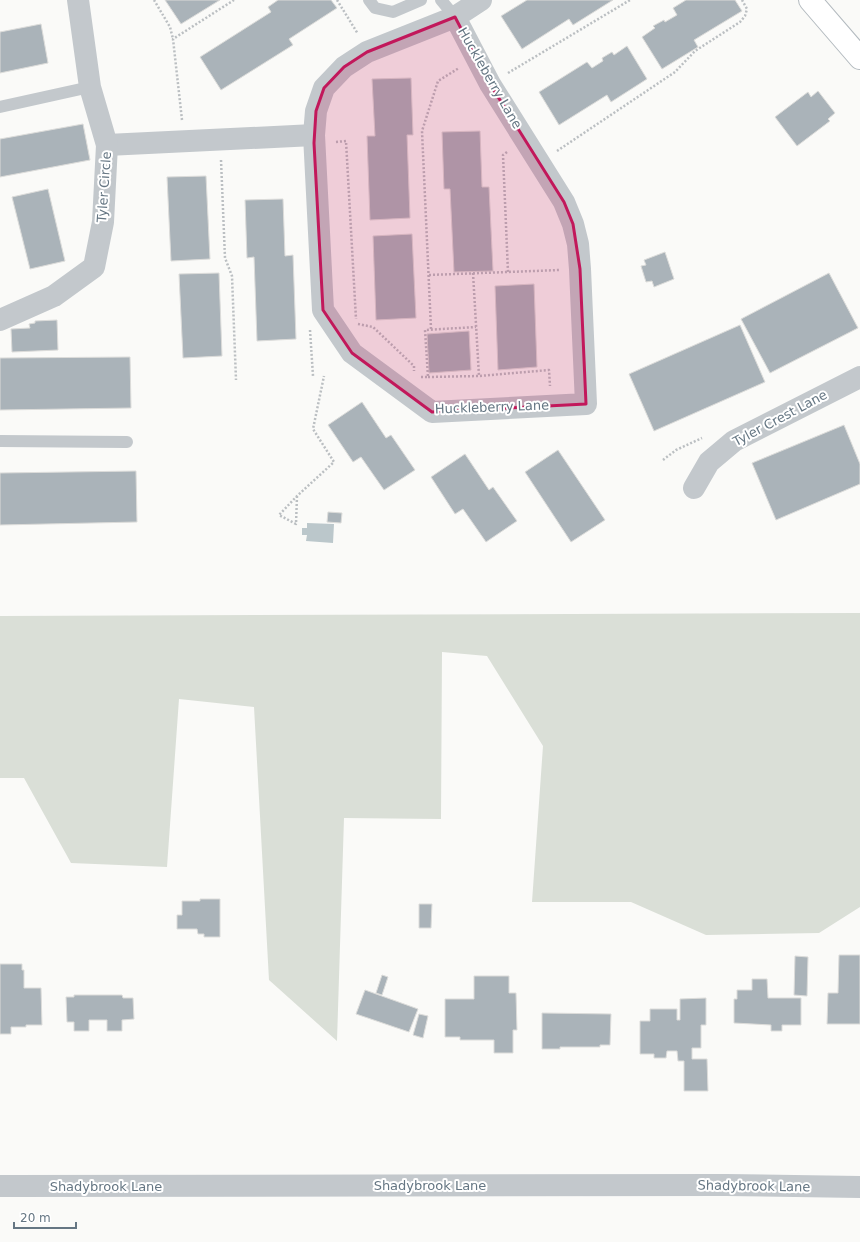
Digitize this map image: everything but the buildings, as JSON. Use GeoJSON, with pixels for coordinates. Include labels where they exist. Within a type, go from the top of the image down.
{"type":"FeatureCollection","features":[{"type":"Feature","properties":{"kind":"street","name":"Tyler Circle"},"geometry":{"type":"LineString","coordinates":[[0,320],[54,296],[94,267],[103,222],[107,145],[90,87],[78,0]]}},
{"type":"Feature","properties":{"kind":"street","name":"Huckleberry Lane"},"geometry":{"type":"LineString","coordinates":[[455,17],[490,84],[564,202],[573,224],[578,244],[580,269],[586,404],[432,412],[352,353],[323,310],[314,139],[316,111],[324,88],[344,67],[367,52],[455,17],[481,0]]}},
{"type":"Feature","properties":{"kind":"street"},"geometry":{"type":"LineString","coordinates":[[810,0],[860,58]]}},
{"type":"Feature","properties":{"kind":"street"},"geometry":{"type":"LineString","coordinates":[[107,145],[220,139],[314,139]]}},
{"type":"Feature","properties":{"kind":"street","name":"Tyler Crest Lane"},"geometry":{"type":"LineString","coordinates":[[694,488],[709,462],[734,441],[860,377]]}},
{"type":"Feature","properties":{"kind":"street","name":"Shadybrook Lane"},"geometry":{"type":"LineString","coordinates":[[0,1186],[726,1185],[860,1187]]}},
{"type":"Feature","properties":{"kind":"lane"},"geometry":{"type":"LineString","coordinates":[[370,0],[375,8],[393,12],[421,0]]}},
{"type":"Feature","properties":{"kind":"lane"},"geometry":{"type":"LineString","coordinates":[[441,0],[455,17]]}},
{"type":"Feature","properties":{"kind":"lane"},"geometry":{"type":"LineString","coordinates":[[0,107],[90,87]]}},
{"type":"Feature","properties":{"kind":"lane"},"geometry":{"type":"LineString","coordinates":[[0,441],[127,442]]}},
{"type":"Feature","properties":{"kind":"path"},"geometry":{"type":"LineString","coordinates":[[154,0],[170,27],[173,40],[184,141]]}},
{"type":"Feature","properties":{"kind":"path"},"geometry":{"type":"LineString","coordinates":[[173,40],[234,0]]}},
{"type":"Feature","properties":{"kind":"path"},"geometry":{"type":"LineString","coordinates":[[337,0],[361,37]]}},
{"type":"Feature","properties":{"kind":"path"},"geometry":{"type":"LineString","coordinates":[[490,84],[630,0]]}},
{"type":"Feature","properties":{"kind":"path"},"geometry":{"type":"LineString","coordinates":[[540,162],[675,72],[695,51],[740,22],[745,16],[747,9],[742,0]]}},
{"type":"Feature","properties":{"kind":"path"},"geometry":{"type":"LineString","coordinates":[[432,329],[422,130],[438,81],[476,57]]}},
{"type":"Feature","properties":{"kind":"path"},"geometry":{"type":"LineString","coordinates":[[220,139],[225,258],[232,276],[236,380]]}},
{"type":"Feature","properties":{"kind":"path"},"geometry":{"type":"LineString","coordinates":[[314,139],[346,141],[356,323],[373,327],[414,366],[414,377],[428,378],[478,376],[549,370],[550,406]]}},
{"type":"Feature","properties":{"kind":"path"},"geometry":{"type":"LineString","coordinates":[[508,272],[503,155],[525,139]]}},
{"type":"Feature","properties":{"kind":"path"},"geometry":{"type":"LineString","coordinates":[[429,275],[580,269]]}},
{"type":"Feature","properties":{"kind":"path"},"geometry":{"type":"LineString","coordinates":[[474,273],[478,376]]}},
{"type":"Feature","properties":{"kind":"path"},"geometry":{"type":"LineString","coordinates":[[428,378],[425,330],[476,327]]}},
{"type":"Feature","properties":{"kind":"path"},"geometry":{"type":"LineString","coordinates":[[297,496],[296,524],[279,515],[297,496],[334,462],[313,429],[324,376]]}},
{"type":"Feature","properties":{"kind":"highlighted area"},"geometry":{"type":"Polygon","coordinates":[[[455,17],[490,84],[564,202],[573,224],[580,269],[586,404],[432,412],[352,353],[323,310],[314,143],[316,111],[324,88],[344,67],[367,52],[455,17]]]}},
{"type":"Feature","properties":{"kind":"shaded area"},"geometry":{"type":"Polygon","coordinates":[[[307,523],[334,524],[333,543],[306,541],[307,535],[302,535],[302,528],[307,528],[307,523]]]}},
{"type":"Feature","properties":{"kind":"shaded area"},"geometry":{"type":"Polygon","coordinates":[[[860,613],[860,907],[819,933],[706,935],[631,902],[532,902],[543,746],[487,656],[442,652],[441,819],[344,818],[337,1041],[269,980],[254,707],[179,699],[167,867],[71,863],[24,778],[0,778],[0,616],[860,613]]]}}]}
